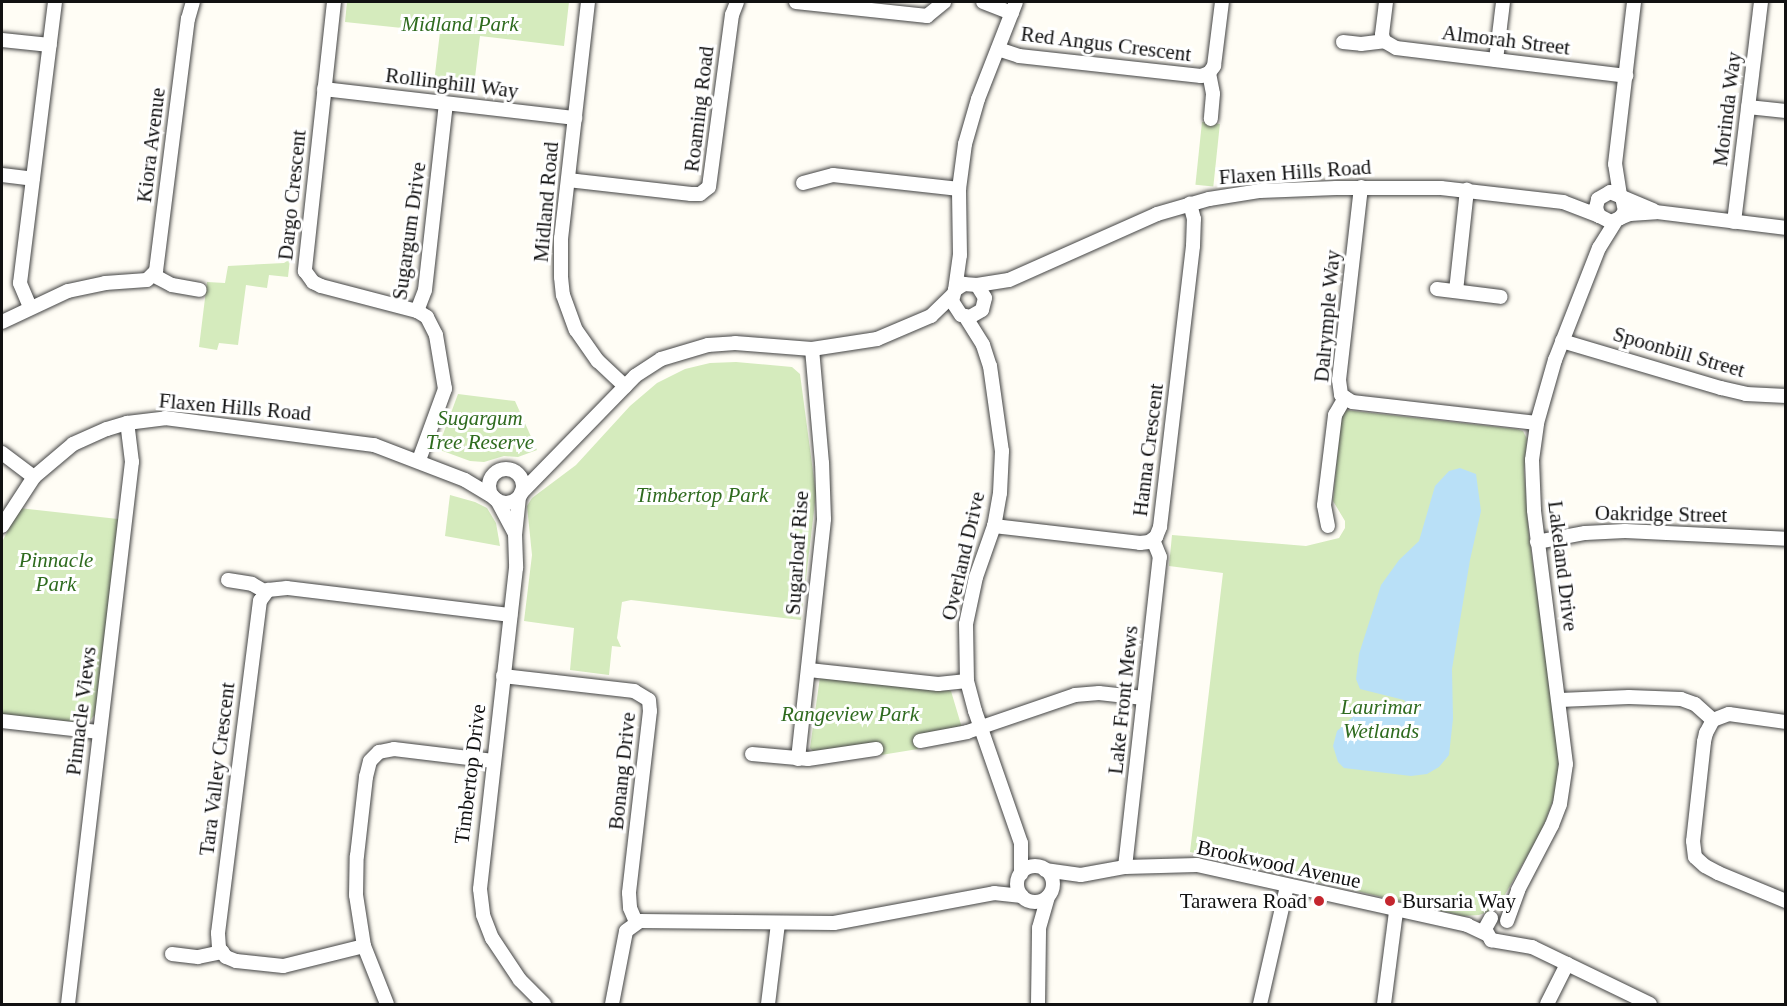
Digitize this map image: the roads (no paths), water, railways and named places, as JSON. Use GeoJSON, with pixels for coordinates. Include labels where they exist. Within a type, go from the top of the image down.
{"type":"FeatureCollection","features":[{"type":"Feature","properties":{"kind":"street"},"geometry":{"type":"LineString","coordinates":[[30,307],[20,283],[55,2]]}},
{"type":"Feature","properties":{"kind":"street","name":"Kiora Avenue"},"geometry":{"type":"LineString","coordinates":[[153,275],[157,266],[188,19],[188,2]]}},
{"type":"Feature","properties":{"kind":"street","name":"Kiora Avenue"},"geometry":{"type":"LineString","coordinates":[[188,19],[193,2]]}},
{"type":"Feature","properties":{"kind":"street","name":"Dargo Crescent"},"geometry":{"type":"LineString","coordinates":[[334,2],[305,271],[313,282],[321,286],[417,311]]}},
{"type":"Feature","properties":{"kind":"street","name":"Midland Road"},"geometry":{"type":"LineString","coordinates":[[588,2],[560,256],[563,295],[569,313],[587,348],[625,386]]}},
{"type":"Feature","properties":{"kind":"street","name":"Roaming Road"},"geometry":{"type":"LineString","coordinates":[[568,180],[692,194],[706,190],[712,179],[730,29],[737,2]]}},
{"type":"Feature","properties":{"kind":"street"},"geometry":{"type":"LineString","coordinates":[[796,2],[920,16],[933,14],[944,2]]}},
{"type":"Feature","properties":{"kind":"street"},"geometry":{"type":"LineString","coordinates":[[963,316],[953,307],[960,255],[959,189],[970,124],[1014,7],[982,2]]}},
{"type":"Feature","properties":{"kind":"street","name":"Red Angus Crescent"},"geometry":{"type":"LineString","coordinates":[[998,49],[1019,56],[1201,76],[1209,73],[1214,66],[1222,2]]}},
{"type":"Feature","properties":{"kind":"street"},"geometry":{"type":"LineString","coordinates":[[1384,41],[1382,35],[1386,2]]}},
{"type":"Feature","properties":{"kind":"street"},"geometry":{"type":"LineString","coordinates":[[1496,60],[1503,2]]}},
{"type":"Feature","properties":{"kind":"street"},"geometry":{"type":"LineString","coordinates":[[1634,2],[1615,164],[1603,194],[1596,203],[1600,217],[1618,220],[1630,214],[1656,212],[1785,228]]}},
{"type":"Feature","properties":{"kind":"street","name":"Morinda Way"},"geometry":{"type":"LineString","coordinates":[[1734,222],[1761,2]]}},
{"type":"Feature","properties":{"kind":"street"},"geometry":{"type":"LineString","coordinates":[[2,39],[50,45]]}},
{"type":"Feature","properties":{"kind":"street","name":"Almorah Street"},"geometry":{"type":"LineString","coordinates":[[1343,42],[1361,44],[1384,41],[1396,48],[1626,76]]}},
{"type":"Feature","properties":{"kind":"street","name":"Red Angus Crescent"},"geometry":{"type":"LineString","coordinates":[[1209,73],[1213,94],[1211,119]]}},
{"type":"Feature","properties":{"kind":"street","name":"Rollinghill Way"},"geometry":{"type":"LineString","coordinates":[[324,89],[575,118]]}},
{"type":"Feature","properties":{"kind":"street","name":"Sugargum Drive"},"geometry":{"type":"LineString","coordinates":[[419,460],[445,389],[436,335],[427,317],[417,311],[425,290],[446,104]]}},
{"type":"Feature","properties":{"kind":"street"},"geometry":{"type":"LineString","coordinates":[[1748,107],[1785,111]]}},
{"type":"Feature","properties":{"kind":"street"},"geometry":{"type":"LineString","coordinates":[[1615,164],[1625,211],[1618,220]]}},
{"type":"Feature","properties":{"kind":"street"},"geometry":{"type":"LineString","coordinates":[[2,175],[33,179]]}},
{"type":"Feature","properties":{"kind":"street"},"geometry":{"type":"LineString","coordinates":[[803,183],[833,175],[959,189]]}},
{"type":"Feature","properties":{"kind":"street","name":"Flaxen Hills Road"},"geometry":{"type":"LineString","coordinates":[[976,285],[1009,280],[1139,221],[1190,204],[1260,191],[1361,187],[1467,190],[1563,202],[1600,217]]}},
{"type":"Feature","properties":{"kind":"street","name":"Dalrymple Way"},"geometry":{"type":"LineString","coordinates":[[1361,187],[1339,380],[1339,389],[1345,398],[1359,403],[1536,423]]}},
{"type":"Feature","properties":{"kind":"street"},"geometry":{"type":"LineString","coordinates":[[1456,291],[1467,190]]}},
{"type":"Feature","properties":{"kind":"street"},"geometry":{"type":"LineString","coordinates":[[1603,194],[1621,196],[1656,212]]}},
{"type":"Feature","properties":{"kind":"street","name":"Flaxen Hills Road"},"geometry":{"type":"LineString","coordinates":[[1563,202],[1603,194]]}},
{"type":"Feature","properties":{"kind":"street","name":"Hanna Crescent"},"geometry":{"type":"LineString","coordinates":[[994,526],[1140,543],[1153,540],[1160,527],[1193,246],[1194,219],[1190,204]]}},
{"type":"Feature","properties":{"kind":"street","name":"Lakeland Drive"},"geometry":{"type":"LineString","coordinates":[[1599,248],[1600,217]]}},
{"type":"Feature","properties":{"kind":"street","name":"Lakeland Drive"},"geometry":{"type":"LineString","coordinates":[[1501,920],[1552,825],[1560,804],[1566,764],[1560,700],[1537,542],[1532,483],[1536,423],[1562,341],[1599,248],[1618,220]]}},
{"type":"Feature","properties":{"kind":"street"},"geometry":{"type":"LineString","coordinates":[[493,475],[489,488],[495,499],[511,502],[625,386],[661,359],[692,348],[735,344],[812,349],[877,339],[931,316],[974,315],[983,307],[984,293],[976,285],[960,255]]}},
{"type":"Feature","properties":{"kind":"street"},"geometry":{"type":"LineString","coordinates":[[2,322],[68,291],[105,284],[144,281],[153,275],[172,285],[200,290]]}},
{"type":"Feature","properties":{"kind":"street","name":"Flaxen Hills Road"},"geometry":{"type":"LineString","coordinates":[[983,307],[1009,280]]}},
{"type":"Feature","properties":{"kind":"street"},"geometry":{"type":"LineString","coordinates":[[931,316],[964,284],[976,285]]}},
{"type":"Feature","properties":{"kind":"street"},"geometry":{"type":"LineString","coordinates":[[1437,289],[1501,297]]}},
{"type":"Feature","properties":{"kind":"street","name":"Overland Drive"},"geometry":{"type":"LineString","coordinates":[[983,307],[983,345],[995,387],[1002,451],[994,526],[976,577],[968,615],[967,681],[1021,843],[1020,877]]}},
{"type":"Feature","properties":{"kind":"street","name":"Overland Drive"},"geometry":{"type":"LineString","coordinates":[[963,316],[983,345]]}},
{"type":"Feature","properties":{"kind":"street","name":"Spoonbill Street"},"geometry":{"type":"LineString","coordinates":[[1562,341],[1721,388],[1746,394],[1785,396]]}},
{"type":"Feature","properties":{"kind":"street","name":"Sugarloaf Rise"},"geometry":{"type":"LineString","coordinates":[[798,759],[824,519],[822,464],[812,349]]}},
{"type":"Feature","properties":{"kind":"street"},"geometry":{"type":"LineString","coordinates":[[1328,526],[1324,505],[1335,415],[1345,398]]}},
{"type":"Feature","properties":{"kind":"street","name":"Flaxen Hills Road"},"geometry":{"type":"LineString","coordinates":[[2,526],[31,481],[73,444],[98,432],[127,423],[181,419],[354,440],[419,460],[465,480],[495,499]]}},
{"type":"Feature","properties":{"kind":"street","name":"Pinnacle Views"},"geometry":{"type":"LineString","coordinates":[[68,1005],[132,462],[127,423]]}},
{"type":"Feature","properties":{"kind":"street"},"geometry":{"type":"LineString","coordinates":[[2,455],[31,481]]}},
{"type":"Feature","properties":{"kind":"street"},"geometry":{"type":"LineString","coordinates":[[465,480],[493,475],[506,469],[515,472],[550,463]]}},
{"type":"Feature","properties":{"kind":"street"},"geometry":{"type":"LineString","coordinates":[[515,472],[523,483],[520,495]]}},
{"type":"Feature","properties":{"kind":"street","name":"Timbertop Drive"},"geometry":{"type":"LineString","coordinates":[[520,495],[515,534],[516,568],[480,889],[483,915],[505,960],[542,1004]]}},
{"type":"Feature","properties":{"kind":"street","name":"Timbertop Drive"},"geometry":{"type":"LineString","coordinates":[[495,499],[515,534]]}},
{"type":"Feature","properties":{"kind":"street","name":"Oakridge Street"},"geometry":{"type":"LineString","coordinates":[[1537,542],[1585,533],[1625,531],[1785,539]]}},
{"type":"Feature","properties":{"kind":"street","name":"Lake Front Mews"},"geometry":{"type":"LineString","coordinates":[[1125,867],[1160,557],[1153,540]]}},
{"type":"Feature","properties":{"kind":"street"},"geometry":{"type":"LineString","coordinates":[[228,580],[252,584],[266,592],[272,588],[287,588],[510,615]]}},
{"type":"Feature","properties":{"kind":"street","name":"Tara Valley Crescent"},"geometry":{"type":"LineString","coordinates":[[222,952],[218,933],[259,607],[266,592]]}},
{"type":"Feature","properties":{"kind":"street"},"geometry":{"type":"LineString","coordinates":[[808,670],[938,684],[967,681]]}},
{"type":"Feature","properties":{"kind":"street","name":"Bonang Drive"},"geometry":{"type":"LineString","coordinates":[[503,676],[634,691],[649,700],[650,711],[629,893],[630,908],[636,922]]}},
{"type":"Feature","properties":{"kind":"street"},"geometry":{"type":"LineString","coordinates":[[920,741],[981,728],[1075,695],[1099,693],[1144,698]]}},
{"type":"Feature","properties":{"kind":"street"},"geometry":{"type":"LineString","coordinates":[[1560,700],[1629,697],[1681,699],[1695,705],[1713,720]]}},
{"type":"Feature","properties":{"kind":"street"},"geometry":{"type":"LineString","coordinates":[[1785,722],[1729,714],[1713,720],[1704,742],[1693,842],[1695,857],[1705,867],[1785,901]]}},
{"type":"Feature","properties":{"kind":"street"},"geometry":{"type":"LineString","coordinates":[[2,722],[99,732]]}},
{"type":"Feature","properties":{"kind":"street"},"geometry":{"type":"LineString","coordinates":[[387,1005],[364,946],[358,912],[356,876],[366,777],[374,756],[379,752],[394,749],[493,761]]}},
{"type":"Feature","properties":{"kind":"street"},"geometry":{"type":"LineString","coordinates":[[752,754],[798,759],[876,749]]}},
{"type":"Feature","properties":{"kind":"street","name":"Overland Drive"},"geometry":{"type":"LineString","coordinates":[[1021,843],[1044,869]]}},
{"type":"Feature","properties":{"kind":"street","name":"Brookwood Avenue"},"geometry":{"type":"LineString","coordinates":[[1044,869],[1081,875],[1125,867],[1197,865],[1467,925],[1486,934]]}},
{"type":"Feature","properties":{"kind":"street"},"geometry":{"type":"LineString","coordinates":[[994,893],[1020,877],[1031,867],[1044,869],[1053,883],[1039,928],[1038,1005]]}},
{"type":"Feature","properties":{"kind":"street","name":"Brookwood Avenue"},"geometry":{"type":"LineString","coordinates":[[1049,895],[1081,875]]}},
{"type":"Feature","properties":{"kind":"street"},"geometry":{"type":"LineString","coordinates":[[1020,877],[1025,898],[1039,928]]}},
{"type":"Feature","properties":{"kind":"street"},"geometry":{"type":"LineString","coordinates":[[1260,1005],[1287,886]]}},
{"type":"Feature","properties":{"kind":"street"},"geometry":{"type":"LineString","coordinates":[[612,1005],[626,931],[636,922],[655,919],[778,924],[844,922],[994,893],[1038,902],[1049,895]]}},
{"type":"Feature","properties":{"kind":"street"},"geometry":{"type":"LineString","coordinates":[[1384,1005],[1396,911]]}},
{"type":"Feature","properties":{"kind":"street"},"geometry":{"type":"LineString","coordinates":[[1501,920],[1486,925],[1486,934],[1491,940],[1532,947]]}},
{"type":"Feature","properties":{"kind":"street"},"geometry":{"type":"LineString","coordinates":[[1500,942],[1509,936],[1501,920]]}},
{"type":"Feature","properties":{"kind":"street"},"geometry":{"type":"LineString","coordinates":[[1501,920],[1532,947],[1650,1005]]}},
{"type":"Feature","properties":{"kind":"street","name":"Brookwood Avenue"},"geometry":{"type":"LineString","coordinates":[[1467,925],[1501,920]]}},
{"type":"Feature","properties":{"kind":"street"},"geometry":{"type":"LineString","coordinates":[[768,1005],[778,924]]}},
{"type":"Feature","properties":{"kind":"street"},"geometry":{"type":"LineString","coordinates":[[172,954],[198,957],[222,952],[236,961],[283,966],[364,946]]}},
{"type":"Feature","properties":{"kind":"street"},"geometry":{"type":"LineString","coordinates":[[1547,1005],[1567,964]]}},
{"type":"Feature","properties":{"kind":"water"},"geometry":{"type":"Polygon","coordinates":[[[1460,468],[1476,474],[1481,511],[1470,560],[1452,669],[1453,719],[1449,755],[1439,767],[1427,774],[1411,776],[1344,768],[1338,762],[1333,746],[1337,731],[1356,714],[1410,707],[1404,700],[1360,689],[1356,679],[1359,654],[1381,585],[1399,560],[1419,541],[1435,486],[1449,471],[1460,468]]]}},
{"type":"Feature","properties":{"kind":"place","name":"Tarawera Road"},"geometry":{"type":"Point","coordinates":[1319,901]}},
{"type":"Feature","properties":{"kind":"place","name":"Bursaria Way"},"geometry":{"type":"Point","coordinates":[1390,901]}},
{"type":"Feature","properties":{"kind":"park label","name":"Midland Park"},"geometry":{"type":"Point","coordinates":[460,24]}},
{"type":"Feature","properties":{"kind":"park label","name":"Sugargum Tree Reserve"},"geometry":{"type":"Point","coordinates":[480,430]}},
{"type":"Feature","properties":{"kind":"park label","name":"Timbertop Park"},"geometry":{"type":"Point","coordinates":[702,495]}},
{"type":"Feature","properties":{"kind":"park label","name":"Pinnacle Park"},"geometry":{"type":"Point","coordinates":[56,572]}},
{"type":"Feature","properties":{"kind":"park label","name":"Rangeview Park"},"geometry":{"type":"Point","coordinates":[850,714]}},
{"type":"Feature","properties":{"kind":"park label","name":"Laurimar Wetlands"},"geometry":{"type":"Point","coordinates":[1381,719]}}]}
